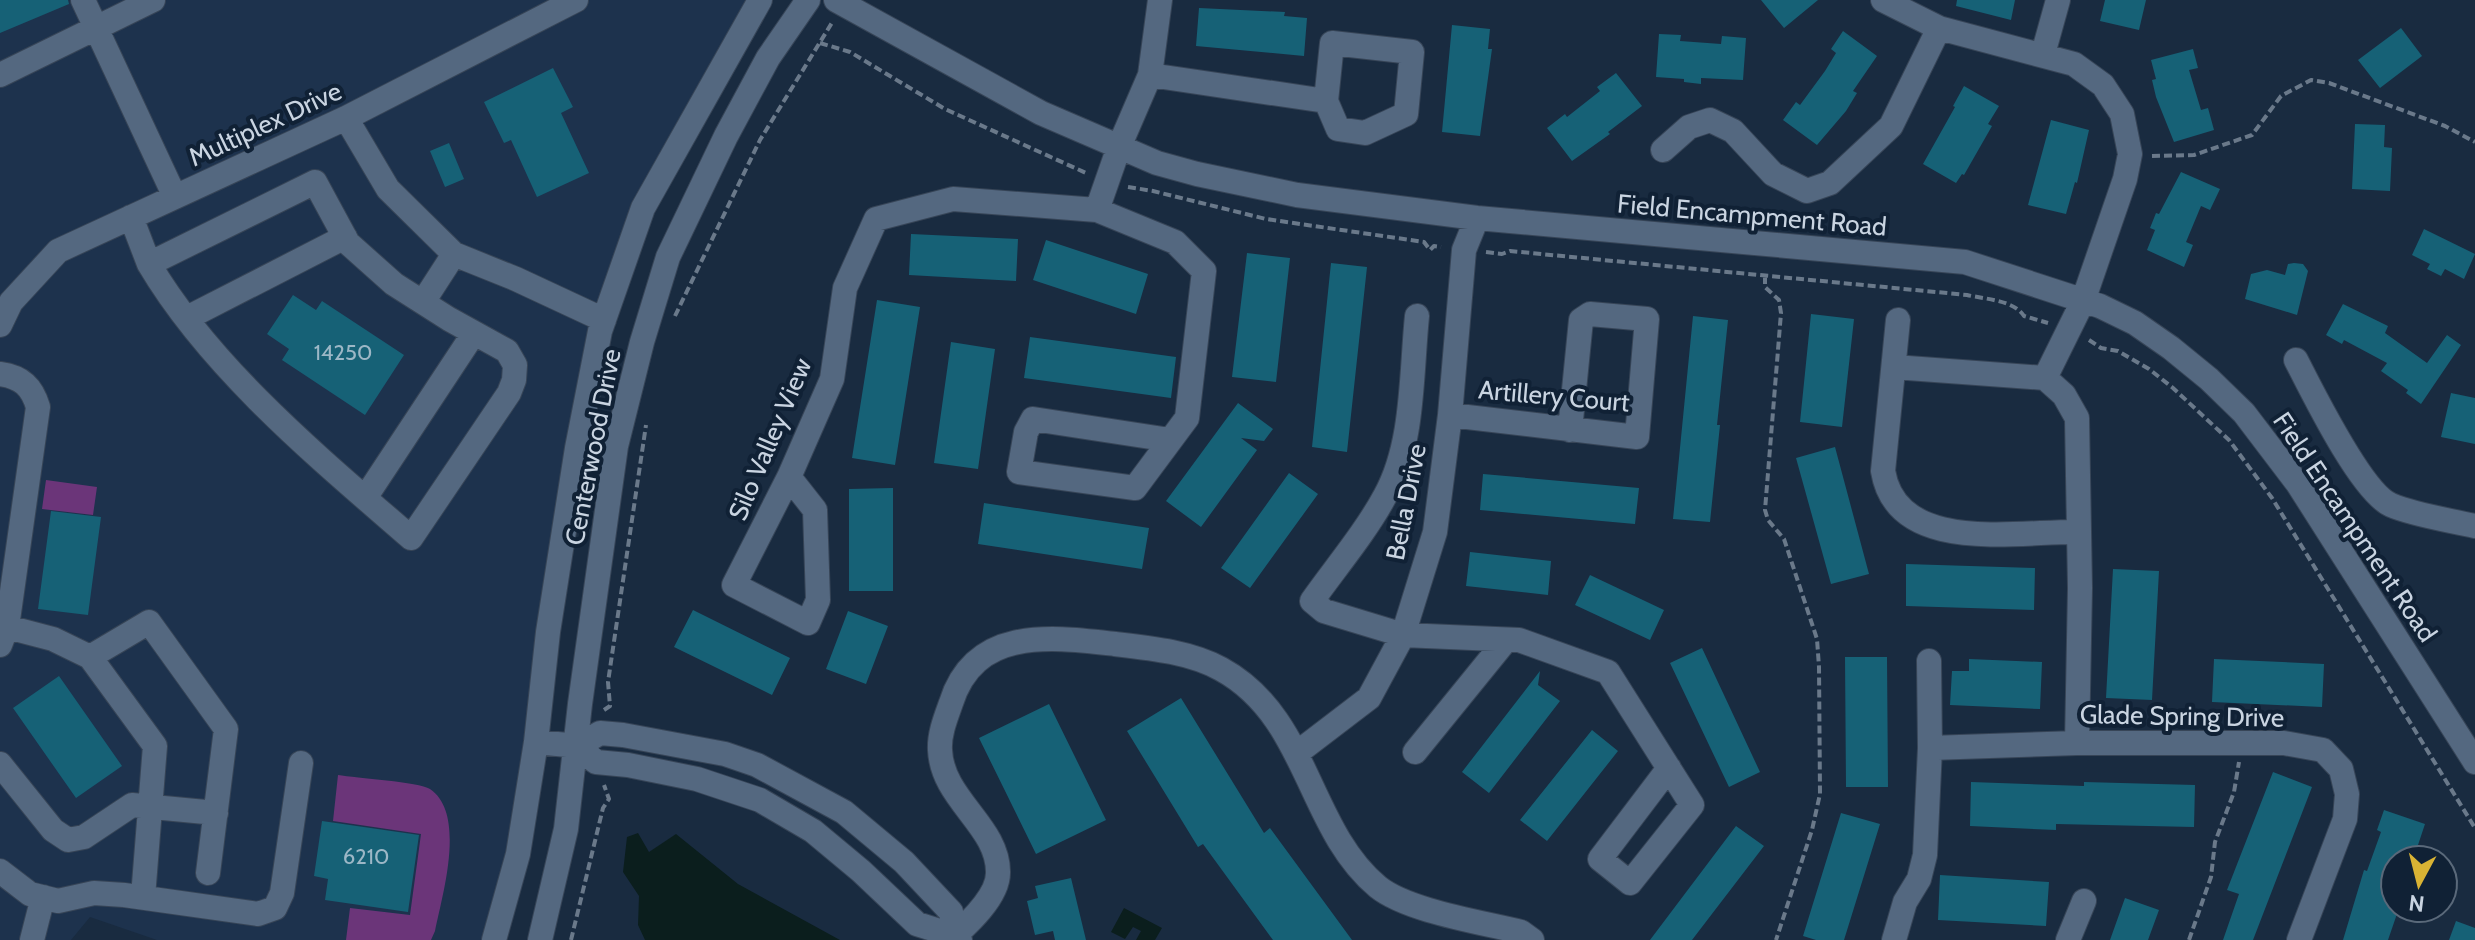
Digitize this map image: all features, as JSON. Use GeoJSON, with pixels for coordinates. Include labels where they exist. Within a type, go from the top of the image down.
{"type":"FeatureCollection","features":[{"type":"Feature","properties":{"kind":"street"},"geometry":{"type":"LineString","coordinates":[[83,0],[175,197]]}},
{"type":"Feature","properties":{"kind":"street"},"geometry":{"type":"LineString","coordinates":[[0,75],[153,0]]}},
{"type":"Feature","properties":{"kind":"street","name":"Multiplex Drive"},"geometry":{"type":"LineString","coordinates":[[0,325],[11,302],[58,251],[346,118],[576,0]]}},
{"type":"Feature","properties":{"kind":"street","name":"Centerwood Drive"},"geometry":{"type":"LineString","coordinates":[[494,940],[518,854],[577,448],[588,384],[604,320],[643,208],[760,0]]}},
{"type":"Feature","properties":{"kind":"street","name":"Centerwood Drive"},"geometry":{"type":"LineString","coordinates":[[540,940],[587,754],[580,704],[616,446],[642,342],[668,257],[726,136],[768,58],[808,0]]}},
{"type":"Feature","properties":{"kind":"street","name":"Field Encampment Road"},"geometry":{"type":"LineString","coordinates":[[836,0],[1041,113],[1157,163],[1297,195],[1477,218],[1965,262],[2100,306],[2135,323],[2209,379],[2244,413],[2298,484],[2475,762]]}},
{"type":"Feature","properties":{"kind":"street"},"geometry":{"type":"LineString","coordinates":[[1097,210],[1119,147],[1150,75],[1160,0]]}},
{"type":"Feature","properties":{"kind":"street"},"geometry":{"type":"LineString","coordinates":[[1883,0],[1939,28],[2074,64],[2103,85],[2122,114],[2130,154],[2125,179],[2083,301],[2045,378]]}},
{"type":"Feature","properties":{"kind":"street"},"geometry":{"type":"LineString","coordinates":[[2043,54],[2058,0]]}},
{"type":"Feature","properties":{"kind":"street"},"geometry":{"type":"LineString","coordinates":[[1663,150],[1689,127],[1710,120],[1733,131],[1773,174],[1807,191],[1830,183],[1891,126],[1939,28]]}},
{"type":"Feature","properties":{"kind":"street"},"geometry":{"type":"LineString","coordinates":[[1332,43],[1412,52],[1406,114],[1365,133],[1338,129],[1326,101],[1332,43]]}},
{"type":"Feature","properties":{"kind":"street"},"geometry":{"type":"LineString","coordinates":[[1150,75],[1326,101]]}},
{"type":"Feature","properties":{"kind":"street"},"geometry":{"type":"LineString","coordinates":[[346,118],[388,189],[454,254],[604,320]]}},
{"type":"Feature","properties":{"kind":"street"},"geometry":{"type":"LineString","coordinates":[[131,217],[149,264],[171,302],[251,393],[411,538],[509,393],[514,380],[515,365],[507,351],[394,284],[348,243],[315,182],[149,264]]}},
{"type":"Feature","properties":{"kind":"street","name":"Silo Valley View"},"geometry":{"type":"LineString","coordinates":[[789,477],[815,510],[818,600],[808,623],[734,585],[789,477],[832,379],[845,288],[876,219],[953,199],[1097,210],[1175,242],[1204,271],[1187,418],[1135,488],[1019,472],[1026,432],[1033,419],[1170,440]]}},
{"type":"Feature","properties":{"kind":"street","name":"Bella Drive"},"geometry":{"type":"LineString","coordinates":[[1297,753],[1369,698],[1403,635],[1435,532],[1449,422],[1464,250],[1477,218]]}},
{"type":"Feature","properties":{"kind":"street"},"geometry":{"type":"LineString","coordinates":[[187,318],[345,237]]}},
{"type":"Feature","properties":{"kind":"street"},"geometry":{"type":"LineString","coordinates":[[423,302],[454,254]]}},
{"type":"Feature","properties":{"kind":"street","name":"Artillery Court"},"geometry":{"type":"LineString","coordinates":[[1407,422],[1449,422],[1637,437],[1647,319],[1590,314],[1581,320],[1570,430]]}},
{"type":"Feature","properties":{"kind":"street"},"geometry":{"type":"LineString","coordinates":[[1417,316],[1407,422],[1400,457],[1386,495],[1312,601],[1324,611],[1403,635],[1519,640],[1608,672],[1669,768],[1692,805],[1630,883],[1600,859],[1669,768]]}},
{"type":"Feature","properties":{"kind":"street"},"geometry":{"type":"LineString","coordinates":[[1898,320],[1883,471],[1886,489],[1896,504],[1914,519],[1931,527],[1974,534],[2078,532]]}},
{"type":"Feature","properties":{"kind":"street"},"geometry":{"type":"LineString","coordinates":[[365,498],[474,333]]}},
{"type":"Feature","properties":{"kind":"street"},"geometry":{"type":"LineString","coordinates":[[2296,360],[2333,431],[2376,493],[2389,504],[2475,526]]}},
{"type":"Feature","properties":{"kind":"street"},"geometry":{"type":"LineString","coordinates":[[1894,367],[2045,378],[2064,395],[2077,418],[2077,743]]}},
{"type":"Feature","properties":{"kind":"street"},"geometry":{"type":"LineString","coordinates":[[0,374],[21,380],[33,390],[38,407],[2,632],[53,639],[90,657],[155,746],[143,897]]}},
{"type":"Feature","properties":{"kind":"street"},"geometry":{"type":"LineString","coordinates":[[90,657],[149,622],[226,729],[208,873]]}},
{"type":"Feature","properties":{"kind":"street"},"geometry":{"type":"LineString","coordinates":[[955,939],[990,895],[998,876],[997,855],[944,776],[940,748],[943,725],[954,692],[968,671],[990,652],[1028,638],[1061,638],[1176,653],[1219,668],[1245,684],[1266,705],[1297,753],[1345,852],[1379,888],[1412,906],[1521,932],[1532,940]]}},
{"type":"Feature","properties":{"kind":"street"},"geometry":{"type":"LineString","coordinates":[[1415,752],[1506,640]]}},
{"type":"Feature","properties":{"kind":"street"},"geometry":{"type":"LineString","coordinates":[[1894,940],[1905,902],[1919,879],[1925,855],[1930,748],[1929,661]]}},
{"type":"Feature","properties":{"kind":"street"},"geometry":{"type":"LineString","coordinates":[[587,754],[600,733],[654,739],[725,754],[757,765],[844,812],[904,862],[951,912],[955,939]]}},
{"type":"Feature","properties":{"kind":"street"},"geometry":{"type":"LineString","coordinates":[[536,742],[697,779],[760,800],[813,831],[917,924],[955,939]]}},
{"type":"Feature","properties":{"kind":"street","name":"Glade Spring Drive"},"geometry":{"type":"LineString","coordinates":[[1930,748],[2077,743],[2284,743],[2323,750],[2341,769],[2347,794],[2345,819],[2299,940]]}},
{"type":"Feature","properties":{"kind":"street"},"geometry":{"type":"LineString","coordinates":[[0,871],[30,894],[58,901],[94,893],[258,914],[275,908],[282,893],[301,763]]}},
{"type":"Feature","properties":{"kind":"street"},"geometry":{"type":"LineString","coordinates":[[0,764],[53,830],[68,840],[84,837],[132,805],[216,813]]}},
{"type":"Feature","properties":{"kind":"street"},"geometry":{"type":"LineString","coordinates":[[32,940],[43,897]]}},
{"type":"Feature","properties":{"kind":"street"},"geometry":{"type":"LineString","coordinates":[[2068,940],[2084,901]]}},
{"type":"Feature","properties":{"kind":"path"},"geometry":{"type":"LineString","coordinates":[[672,323],[760,140],[820,43],[850,52],[945,109],[1089,174]]}},
{"type":"Feature","properties":{"kind":"path"},"geometry":{"type":"LineString","coordinates":[[2130,154],[2148,157],[2194,155],[2252,135],[2281,96],[2311,80],[2329,83],[2445,126],[2475,142]]}},
{"type":"Feature","properties":{"kind":"path"},"geometry":{"type":"LineString","coordinates":[[1130,188],[1266,219],[1424,242],[1430,250],[1434,246]]}},
{"type":"Feature","properties":{"kind":"path"},"geometry":{"type":"LineString","coordinates":[[1491,252],[1967,295],[2008,305],[2020,310],[2024,316],[2032,316]]}},
{"type":"Feature","properties":{"kind":"path"},"geometry":{"type":"LineString","coordinates":[[1765,276],[1765,287],[1779,300],[1781,313],[1765,510],[1768,520],[1784,539],[1817,639],[1821,755],[1820,794],[1812,830],[1776,940]]}},
{"type":"Feature","properties":{"kind":"path"},"geometry":{"type":"LineString","coordinates":[[2091,341],[2101,348],[2118,351],[2149,369],[2229,440],[2272,498],[2475,828]]}},
{"type":"Feature","properties":{"kind":"path"},"geometry":{"type":"LineString","coordinates":[[600,733],[603,711],[610,706],[608,682],[649,412]]}},
{"type":"Feature","properties":{"kind":"path"},"geometry":{"type":"LineString","coordinates":[[2189,940],[2211,877],[2215,842],[2234,792],[2240,743]]}},
{"type":"Feature","properties":{"kind":"path"},"geometry":{"type":"LineString","coordinates":[[571,940],[603,808],[609,799],[587,754]]}},
{"type":"Feature","properties":{"kind":"shaded area"},"geometry":{"type":"Polygon","coordinates":[[[0,0],[760,0],[643,208],[604,320],[492,940],[157,940],[90,917],[71,940],[0,940],[0,0]]]}},
{"type":"Feature","properties":{"kind":"shaded area"},"geometry":{"type":"Polygon","coordinates":[[[46,480],[97,487],[93,515],[42,509],[46,480]]]}},
{"type":"Feature","properties":{"kind":"shaded area"},"geometry":{"type":"Polygon","coordinates":[[[338,775],[424,787],[441,801],[450,836],[449,856],[431,940],[346,940],[350,908],[410,915],[421,834],[333,821],[338,775]]]}},
{"type":"Feature","properties":{"kind":"shaded area"},"geometry":{"type":"Polygon","coordinates":[[[638,833],[649,852],[676,834],[738,884],[840,940],[645,940],[638,925],[639,896],[623,872],[627,837],[638,833]]]}},
{"type":"Feature","properties":{"kind":"shaded area"},"geometry":{"type":"Polygon","coordinates":[[[1124,908],[1162,928],[1155,940],[1136,940],[1141,931],[1133,927],[1125,939],[1111,932],[1124,908]]]}},
{"type":"Feature","properties":{"kind":"building"},"geometry":{"type":"Polygon","coordinates":[[[0,0],[68,0],[69,4],[0,33],[0,0]]]}},
{"type":"Feature","properties":{"kind":"building"},"geometry":{"type":"Polygon","coordinates":[[[1761,0],[1818,0],[1784,28],[1761,0]]]}},
{"type":"Feature","properties":{"kind":"building"},"geometry":{"type":"Polygon","coordinates":[[[1957,0],[2015,0],[2011,20],[1956,6],[1957,0]]]}},
{"type":"Feature","properties":{"kind":"building"},"geometry":{"type":"Polygon","coordinates":[[[2105,0],[2146,0],[2139,30],[2100,21],[2105,0]]]}},
{"type":"Feature","properties":{"kind":"building"},"geometry":{"type":"Polygon","coordinates":[[[1199,8],[1285,12],[1284,16],[1307,18],[1304,56],[1196,46],[1199,8]]]}},
{"type":"Feature","properties":{"kind":"building"},"geometry":{"type":"Polygon","coordinates":[[[1452,25],[1490,29],[1488,49],[1492,49],[1480,136],[1442,132],[1452,25]]]}},
{"type":"Feature","properties":{"kind":"building"},"geometry":{"type":"Polygon","coordinates":[[[2401,28],[2422,56],[2380,88],[2358,60],[2401,28]]]}},
{"type":"Feature","properties":{"kind":"building"},"geometry":{"type":"Polygon","coordinates":[[[1843,31],[1877,56],[1853,91],[1857,93],[1846,111],[1817,145],[1783,120],[1796,102],[1800,105],[1825,71],[1836,53],[1831,49],[1843,31]]]}},
{"type":"Feature","properties":{"kind":"building"},"geometry":{"type":"Polygon","coordinates":[[[1659,34],[1681,35],[1680,41],[1721,44],[1722,36],[1746,38],[1743,80],[1701,78],[1701,84],[1656,77],[1659,34]]]}},
{"type":"Feature","properties":{"kind":"building"},"geometry":{"type":"Polygon","coordinates":[[[2193,49],[2198,68],[2189,70],[2201,110],[2208,108],[2214,130],[2174,142],[2156,97],[2152,80],[2156,79],[2151,60],[2193,49]]]}},
{"type":"Feature","properties":{"kind":"building"},"geometry":{"type":"Polygon","coordinates":[[[553,68],[573,107],[561,113],[589,173],[537,197],[511,140],[504,143],[484,102],[553,68]]]}},
{"type":"Feature","properties":{"kind":"building"},"geometry":{"type":"Polygon","coordinates":[[[1616,73],[1642,106],[1572,161],[1547,128],[1565,114],[1567,117],[1600,91],[1597,87],[1616,73]]]}},
{"type":"Feature","properties":{"kind":"building"},"geometry":{"type":"Polygon","coordinates":[[[1964,86],[1999,106],[1988,124],[1992,126],[1964,175],[1956,183],[1923,164],[1964,86]]]}},
{"type":"Feature","properties":{"kind":"building"},"geometry":{"type":"Polygon","coordinates":[[[2051,120],[2089,130],[2077,183],[2066,214],[2028,205],[2051,120]]]}},
{"type":"Feature","properties":{"kind":"building"},"geometry":{"type":"Polygon","coordinates":[[[2355,124],[2385,125],[2384,147],[2392,148],[2390,191],[2352,189],[2355,124]]]}},
{"type":"Feature","properties":{"kind":"building"},"geometry":{"type":"Polygon","coordinates":[[[449,143],[464,179],[445,187],[430,151],[449,143]]]}},
{"type":"Feature","properties":{"kind":"building"},"geometry":{"type":"Polygon","coordinates":[[[2181,172],[2220,189],[2210,210],[2201,206],[2186,242],[2193,245],[2184,267],[2147,250],[2155,230],[2150,228],[2156,213],[2159,214],[2181,172]]]}},
{"type":"Feature","properties":{"kind":"building"},"geometry":{"type":"Polygon","coordinates":[[[2424,229],[2475,254],[2464,279],[2445,269],[2441,276],[2427,269],[2430,264],[2412,255],[2424,229]]]}},
{"type":"Feature","properties":{"kind":"building"},"geometry":{"type":"Polygon","coordinates":[[[911,234],[1018,239],[1016,281],[909,275],[911,234]]]}},
{"type":"Feature","properties":{"kind":"building"},"geometry":{"type":"Polygon","coordinates":[[[1046,240],[1148,274],[1136,314],[1033,280],[1046,240]]]}},
{"type":"Feature","properties":{"kind":"building"},"geometry":{"type":"Polygon","coordinates":[[[1247,253],[1290,258],[1276,382],[1232,377],[1247,253]]]}},
{"type":"Feature","properties":{"kind":"building"},"geometry":{"type":"Polygon","coordinates":[[[1331,263],[1367,267],[1347,452],[1312,447],[1331,263]]]}},
{"type":"Feature","properties":{"kind":"building"},"geometry":{"type":"Polygon","coordinates":[[[2288,264],[2303,264],[2308,271],[2297,315],[2245,299],[2251,274],[2267,270],[2285,275],[2288,264]]]}},
{"type":"Feature","properties":{"kind":"building"},"geometry":{"type":"Polygon","coordinates":[[[293,295],[316,310],[322,301],[404,355],[365,415],[282,360],[289,349],[267,334],[293,295]]]}},
{"type":"Feature","properties":{"kind":"building"},"geometry":{"type":"Polygon","coordinates":[[[877,300],[920,307],[895,465],[852,458],[877,300]]]}},
{"type":"Feature","properties":{"kind":"building"},"geometry":{"type":"Polygon","coordinates":[[[2343,304],[2388,326],[2385,333],[2427,363],[2447,335],[2461,345],[2421,404],[2406,393],[2408,390],[2381,371],[2387,363],[2344,340],[2342,344],[2326,335],[2343,304]]]}},
{"type":"Feature","properties":{"kind":"building"},"geometry":{"type":"Polygon","coordinates":[[[1811,314],[1854,319],[1842,427],[1800,422],[1811,314]]]}},
{"type":"Feature","properties":{"kind":"building"},"geometry":{"type":"Polygon","coordinates":[[[1693,316],[1728,320],[1710,522],[1673,519],[1693,316]]]}},
{"type":"Feature","properties":{"kind":"building"},"geometry":{"type":"Polygon","coordinates":[[[1030,337],[1176,357],[1171,398],[1024,378],[1030,337]]]}},
{"type":"Feature","properties":{"kind":"building"},"geometry":{"type":"Polygon","coordinates":[[[951,342],[995,349],[978,469],[934,463],[951,342]]]}},
{"type":"Feature","properties":{"kind":"building"},"geometry":{"type":"Polygon","coordinates":[[[2451,393],[2475,398],[2475,444],[2441,437],[2451,393]]]}},
{"type":"Feature","properties":{"kind":"building"},"geometry":{"type":"Polygon","coordinates":[[[1238,403],[1273,429],[1264,441],[1241,438],[1257,450],[1201,527],[1166,501],[1238,403]]]}},
{"type":"Feature","properties":{"kind":"building"},"geometry":{"type":"Polygon","coordinates":[[[1835,447],[1869,574],[1831,584],[1796,458],[1835,447]]]}},
{"type":"Feature","properties":{"kind":"building"},"geometry":{"type":"Polygon","coordinates":[[[1289,473],[1318,494],[1250,588],[1221,568],[1289,473]]]}},
{"type":"Feature","properties":{"kind":"building"},"geometry":{"type":"Polygon","coordinates":[[[1483,474],[1639,488],[1635,524],[1480,510],[1483,474]]]}},
{"type":"Feature","properties":{"kind":"building"},"geometry":{"type":"Polygon","coordinates":[[[893,488],[893,591],[849,591],[849,489],[893,488]]]}},
{"type":"Feature","properties":{"kind":"building"},"geometry":{"type":"Polygon","coordinates":[[[984,503],[1149,528],[1142,569],[978,544],[984,503]]]}},
{"type":"Feature","properties":{"kind":"building"},"geometry":{"type":"Polygon","coordinates":[[[51,511],[101,517],[88,615],[38,609],[51,511]]]}},
{"type":"Feature","properties":{"kind":"building"},"geometry":{"type":"Polygon","coordinates":[[[1470,552],[1551,561],[1548,595],[1466,586],[1470,552]]]}},
{"type":"Feature","properties":{"kind":"building"},"geometry":{"type":"Polygon","coordinates":[[[1906,564],[2035,568],[2034,610],[1906,606],[1906,564]]]}},
{"type":"Feature","properties":{"kind":"building"},"geometry":{"type":"Polygon","coordinates":[[[2113,569],[2159,571],[2152,700],[2106,698],[2113,569]]]}},
{"type":"Feature","properties":{"kind":"building"},"geometry":{"type":"Polygon","coordinates":[[[1590,575],[1664,610],[1650,640],[1575,605],[1590,575]]]}},
{"type":"Feature","properties":{"kind":"building"},"geometry":{"type":"Polygon","coordinates":[[[693,610],[790,658],[772,695],[674,647],[693,610]]]}},
{"type":"Feature","properties":{"kind":"building"},"geometry":{"type":"Polygon","coordinates":[[[848,611],[888,626],[866,684],[826,669],[848,611]]]}},
{"type":"Feature","properties":{"kind":"building"},"geometry":{"type":"Polygon","coordinates":[[[1702,648],[1760,772],[1729,787],[1670,663],[1702,648]]]}},
{"type":"Feature","properties":{"kind":"building"},"geometry":{"type":"Polygon","coordinates":[[[1845,657],[1887,657],[1888,787],[1846,787],[1845,657]]]}},
{"type":"Feature","properties":{"kind":"building"},"geometry":{"type":"Polygon","coordinates":[[[1969,659],[2042,662],[2040,709],[1950,705],[1952,671],[1969,671],[1969,659]]]}},
{"type":"Feature","properties":{"kind":"building"},"geometry":{"type":"Polygon","coordinates":[[[2214,659],[2324,664],[2322,707],[2212,702],[2214,659]]]}},
{"type":"Feature","properties":{"kind":"building"},"geometry":{"type":"Polygon","coordinates":[[[1540,671],[1538,685],[1560,701],[1489,793],[1462,772],[1540,671]]]}},
{"type":"Feature","properties":{"kind":"building"},"geometry":{"type":"Polygon","coordinates":[[[59,676],[122,766],[76,798],[13,708],[59,676]]]}},
{"type":"Feature","properties":{"kind":"building"},"geometry":{"type":"Polygon","coordinates":[[[1181,698],[1264,833],[1270,828],[1352,940],[1273,940],[1203,844],[1198,847],[1127,731],[1181,698]]]}},
{"type":"Feature","properties":{"kind":"building"},"geometry":{"type":"Polygon","coordinates":[[[1049,704],[1106,820],[1036,854],[979,738],[1049,704]]]}},
{"type":"Feature","properties":{"kind":"building"},"geometry":{"type":"Polygon","coordinates":[[[1592,730],[1618,751],[1547,841],[1520,820],[1592,730]]]}},
{"type":"Feature","properties":{"kind":"building"},"geometry":{"type":"Polygon","coordinates":[[[2273,772],[2312,787],[2253,940],[2223,940],[2239,894],[2227,890],[2273,772]]]}},
{"type":"Feature","properties":{"kind":"building"},"geometry":{"type":"Polygon","coordinates":[[[1971,782],[2084,786],[2084,782],[2195,785],[2194,827],[2056,824],[2056,830],[1970,826],[1971,782]]]}},
{"type":"Feature","properties":{"kind":"building"},"geometry":{"type":"Polygon","coordinates":[[[2384,810],[2425,824],[2418,844],[2379,844],[2379,924],[2394,924],[2388,940],[2343,940],[2364,870],[2367,871],[2381,832],[2377,830],[2384,810]]]}},
{"type":"Feature","properties":{"kind":"building"},"geometry":{"type":"Polygon","coordinates":[[[1841,813],[1880,824],[1844,940],[1816,940],[1803,936],[1841,813]]]}},
{"type":"Feature","properties":{"kind":"building"},"geometry":{"type":"Polygon","coordinates":[[[322,821],[419,835],[408,912],[325,900],[328,879],[314,876],[322,821]]]}},
{"type":"Feature","properties":{"kind":"building"},"geometry":{"type":"Polygon","coordinates":[[[1736,826],[1764,846],[1692,940],[1650,940],[1736,826]]]}},
{"type":"Feature","properties":{"kind":"building"},"geometry":{"type":"Polygon","coordinates":[[[1940,875],[2049,882],[2046,926],[1938,920],[1940,875]]]}},
{"type":"Feature","properties":{"kind":"building"},"geometry":{"type":"Polygon","coordinates":[[[1071,878],[1086,940],[1055,940],[1053,931],[1035,935],[1027,901],[1038,898],[1035,886],[1071,878]]]}},
{"type":"Feature","properties":{"kind":"building"},"geometry":{"type":"Polygon","coordinates":[[[2125,898],[2159,910],[2148,940],[2110,940],[2125,898]]]}},
{"type":"Feature","properties":{"kind":"building"},"geometry":{"type":"Polygon","coordinates":[[[2459,922],[2475,928],[2475,940],[2449,940],[2455,924],[2459,922]]]}}]}
